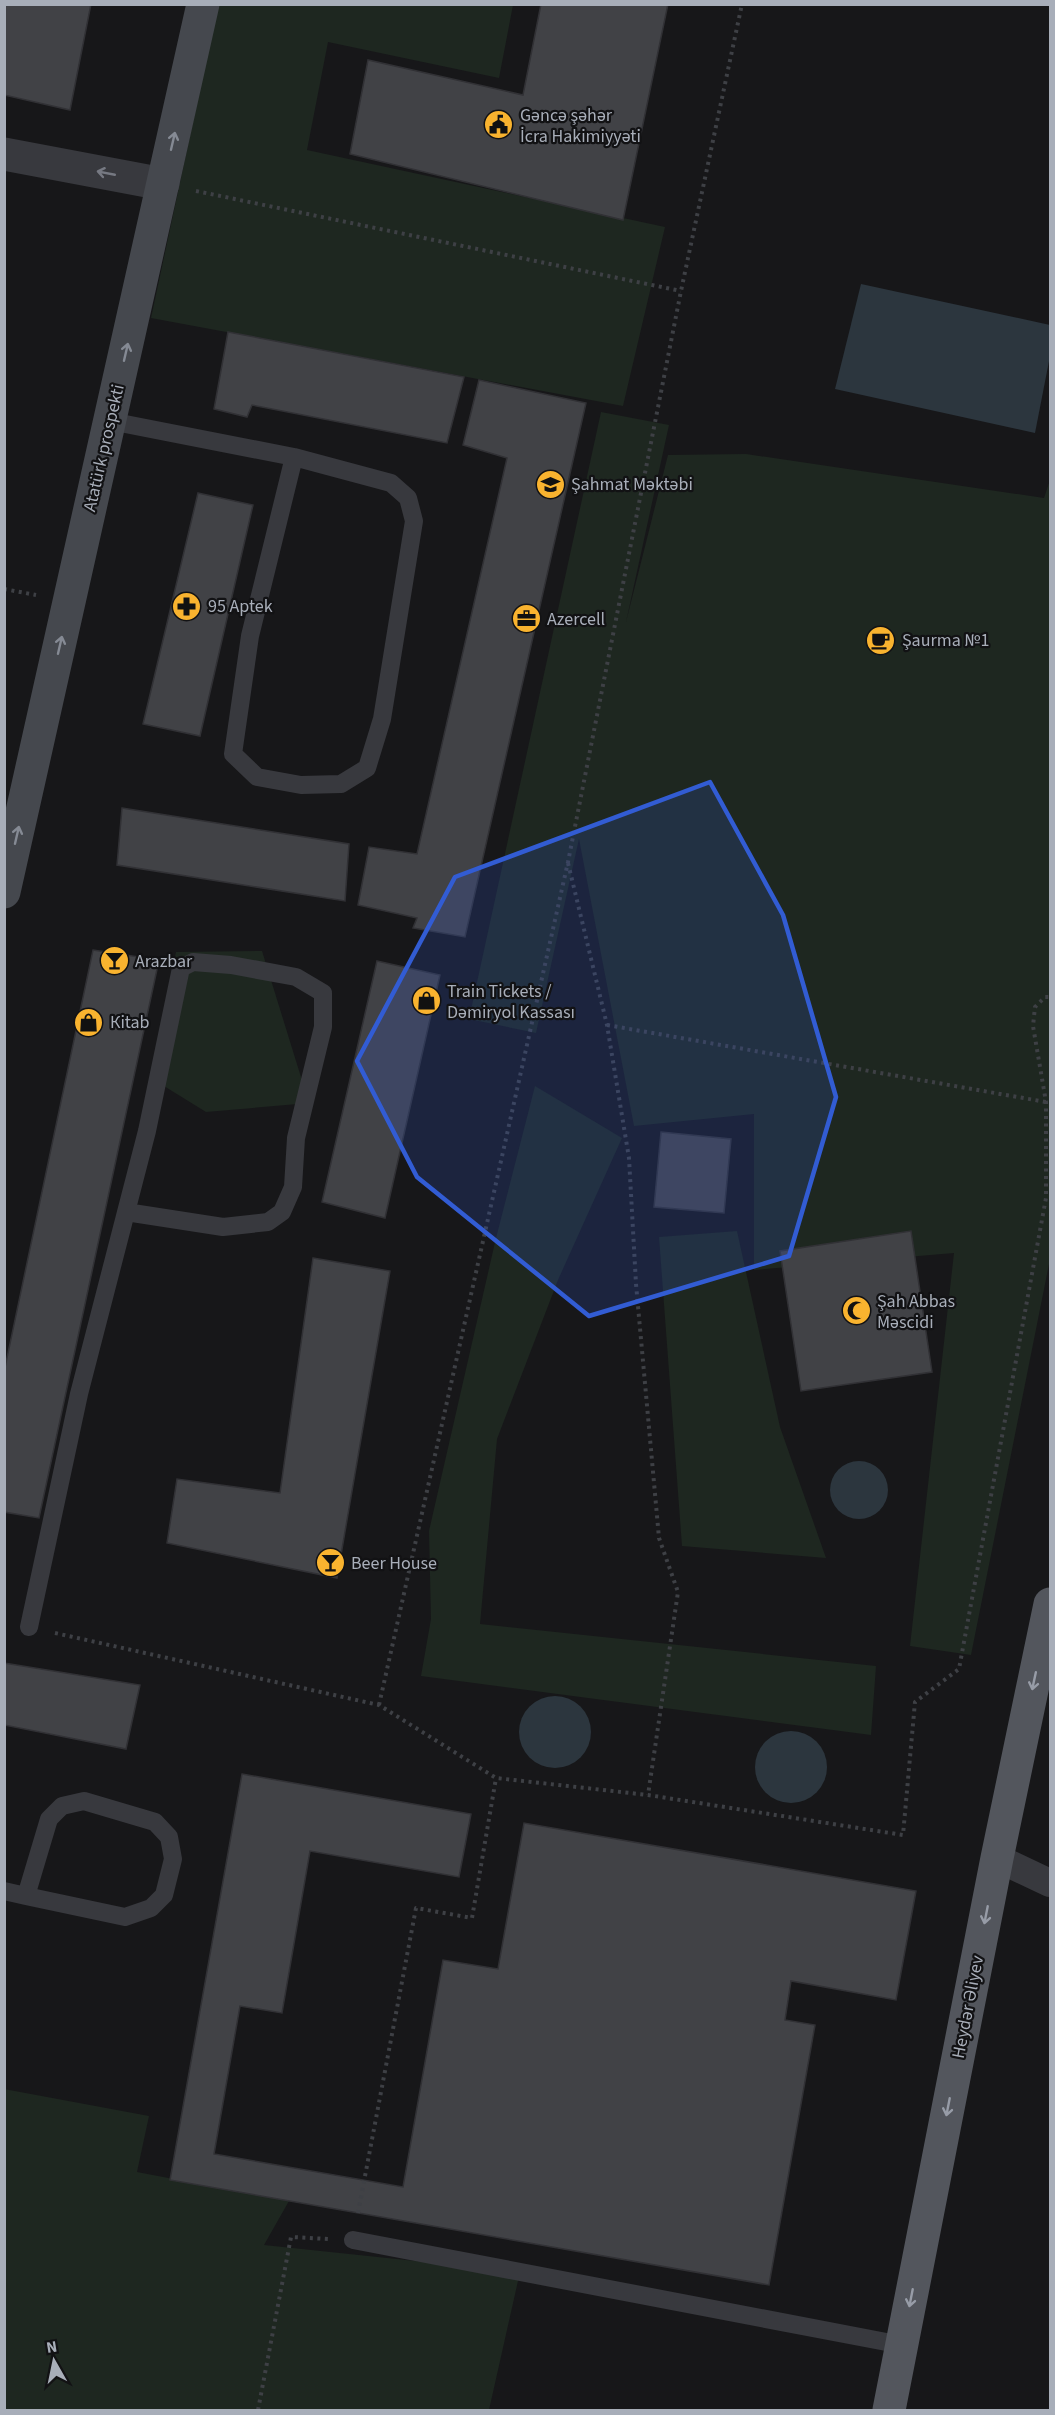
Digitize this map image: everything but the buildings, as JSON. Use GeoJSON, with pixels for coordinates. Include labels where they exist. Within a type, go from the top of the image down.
{"type":"FeatureCollection","features":[{"type":"Feature","properties":{"kind":"main road","name":"Atatürk prospekti"},"geometry":{"type":"LineString","coordinates":[[4,892],[203,4]]}},
{"type":"Feature","properties":{"kind":"main road","name":"Heydər Əliyev"},"geometry":{"type":"LineString","coordinates":[[889,2410],[997,1858],[1050,1604]]}},
{"type":"Feature","properties":{"kind":"street"},"geometry":{"type":"LineString","coordinates":[[4,154],[163,184]]}},
{"type":"Feature","properties":{"kind":"street"},"geometry":{"type":"LineString","coordinates":[[997,1858],[1050,1883]]}},
{"type":"Feature","properties":{"kind":"lane"},"geometry":{"type":"LineString","coordinates":[[110,422],[294,457],[391,483],[408,498],[414,521],[382,719],[367,768],[341,784],[301,785],[257,777],[233,754],[250,636],[294,457]]}},
{"type":"Feature","properties":{"kind":"lane"},"geometry":{"type":"LineString","coordinates":[[28,1628],[79,1395],[126,1212],[147,1131],[181,968],[193,962],[274,973],[296,977],[324,993],[323,1027],[296,1138],[293,1187],[282,1212],[268,1222],[223,1227],[126,1212]]}},
{"type":"Feature","properties":{"kind":"lane"},"geometry":{"type":"LineString","coordinates":[[4,1891],[26,1896],[125,1917],[151,1908],[164,1895],[173,1858],[169,1837],[155,1822],[84,1801],[62,1806],[49,1819],[26,1896]]}},
{"type":"Feature","properties":{"kind":"lane"},"geometry":{"type":"LineString","coordinates":[[353,2240],[902,2345]]}},
{"type":"Feature","properties":{"kind":"path"},"geometry":{"type":"LineString","coordinates":[[379,1705],[568,862],[681,291],[742,4]]}},
{"type":"Feature","properties":{"kind":"path"},"geometry":{"type":"LineString","coordinates":[[163,184],[681,291]]}},
{"type":"Feature","properties":{"kind":"path"},"geometry":{"type":"LineString","coordinates":[[568,862],[607,1025],[629,1158],[636,1284],[659,1538],[678,1592],[648,1795]]}},
{"type":"Feature","properties":{"kind":"path"},"geometry":{"type":"LineString","coordinates":[[28,1628],[379,1705],[496,1778],[648,1795],[903,1835],[915,1702],[959,1669],[1046,1198],[1046,1102],[1033,1026],[1035,1007],[1045,997],[1050,997]]}},
{"type":"Feature","properties":{"kind":"path"},"geometry":{"type":"LineString","coordinates":[[607,1025],[1046,1102]]}},
{"type":"Feature","properties":{"kind":"path"},"geometry":{"type":"LineString","coordinates":[[258,2410],[291,2236],[353,2240],[416,1908],[472,1918],[496,1778]]}},
{"type":"Feature","properties":{"kind":"highlighted area"},"geometry":{"type":"Polygon","coordinates":[[[710,782],[783,915],[836,1097],[789,1256],[589,1316],[417,1177],[357,1061],[455,877],[710,782]]]}},
{"type":"Feature","properties":{"kind":"shaded area"},"geometry":{"type":"Polygon","coordinates":[[[218,5],[513,5],[499,78],[328,42],[307,150],[665,227],[623,406],[151,318],[218,5]]]}},
{"type":"Feature","properties":{"kind":"shaded area"},"geometry":{"type":"Polygon","coordinates":[[[861,284],[1050,325],[1050,356],[1035,433],[835,389],[861,284]]]}},
{"type":"Feature","properties":{"kind":"shaded area"},"geometry":{"type":"Polygon","coordinates":[[[601,412],[669,425],[626,622],[668,455],[746,454],[1044,498],[1050,480],[1050,1259],[971,1655],[910,1646],[954,1253],[754,1270],[754,1114],[634,1126],[579,839],[536,1033],[469,1019],[601,412]]]}},
{"type":"Feature","properties":{"kind":"shaded area"},"geometry":{"type":"Polygon","coordinates":[[[262,951],[309,1103],[206,1112],[151,1078],[176,952],[262,951]]]}},
{"type":"Feature","properties":{"kind":"shaded area"},"geometry":{"type":"Polygon","coordinates":[[[535,1086],[622,1138],[558,1280],[497,1439],[480,1624],[876,1666],[871,1735],[421,1676],[431,1619],[429,1531],[496,1238],[535,1086]]]}},
{"type":"Feature","properties":{"kind":"shaded area"},"geometry":{"type":"Polygon","coordinates":[[[737,1231],[780,1427],[826,1558],[682,1546],[659,1237],[737,1231]]]}},
{"type":"Feature","properties":{"kind":"shaded area"},"geometry":{"type":"Polygon","coordinates":[[[859,1461],[870,1463],[883,1474],[888,1490],[886,1501],[875,1514],[859,1519],[848,1517],[835,1506],[830,1490],[832,1479],[843,1466],[859,1461]]]}},
{"type":"Feature","properties":{"kind":"shaded area"},"geometry":{"type":"Polygon","coordinates":[[[548,1696],[562,1696],[581,1706],[591,1725],[591,1739],[581,1758],[562,1768],[548,1768],[529,1758],[519,1739],[519,1725],[529,1706],[548,1696]]]}},
{"type":"Feature","properties":{"kind":"shaded area"},"geometry":{"type":"Polygon","coordinates":[[[798,1731],[817,1741],[825,1753],[827,1767],[825,1781],[817,1793],[805,1801],[784,1803],[765,1793],[757,1781],[755,1760],[765,1741],[777,1733],[798,1731]]]}},
{"type":"Feature","properties":{"kind":"shaded area"},"geometry":{"type":"Polygon","coordinates":[[[4,2089],[149,2116],[137,2172],[289,2201],[264,2245],[520,2272],[489,2410],[5,2410],[4,2089]]]}},
{"type":"Feature","properties":{"kind":"place","name":"Gəncə şəhər İcra Hakimiyyəti"},"geometry":{"type":"Point","coordinates":[499,125]}},
{"type":"Feature","properties":{"kind":"place","name":"Şahmat Məktəbi"},"geometry":{"type":"Point","coordinates":[550,484]}},
{"type":"Feature","properties":{"kind":"place","name":"95 Aptek"},"geometry":{"type":"Point","coordinates":[187,606]}},
{"type":"Feature","properties":{"kind":"place","name":"Azercell"},"geometry":{"type":"Point","coordinates":[526,619]}},
{"type":"Feature","properties":{"kind":"place","name":"Şaurma №1"},"geometry":{"type":"Point","coordinates":[881,640]}},
{"type":"Feature","properties":{"kind":"place","name":"Arazbar"},"geometry":{"type":"Point","coordinates":[114,961]}},
{"type":"Feature","properties":{"kind":"place","name":"Train Tickets / Dəmiryol Kassası"},"geometry":{"type":"Point","coordinates":[426,1001]}},
{"type":"Feature","properties":{"kind":"place","name":"Кitab"},"geometry":{"type":"Point","coordinates":[89,1022]}},
{"type":"Feature","properties":{"kind":"place","name":"Şah Abbas Məscidi"},"geometry":{"type":"Point","coordinates":[856,1311]}},
{"type":"Feature","properties":{"kind":"place","name":"Beer House"},"geometry":{"type":"Point","coordinates":[330,1563]}}]}
